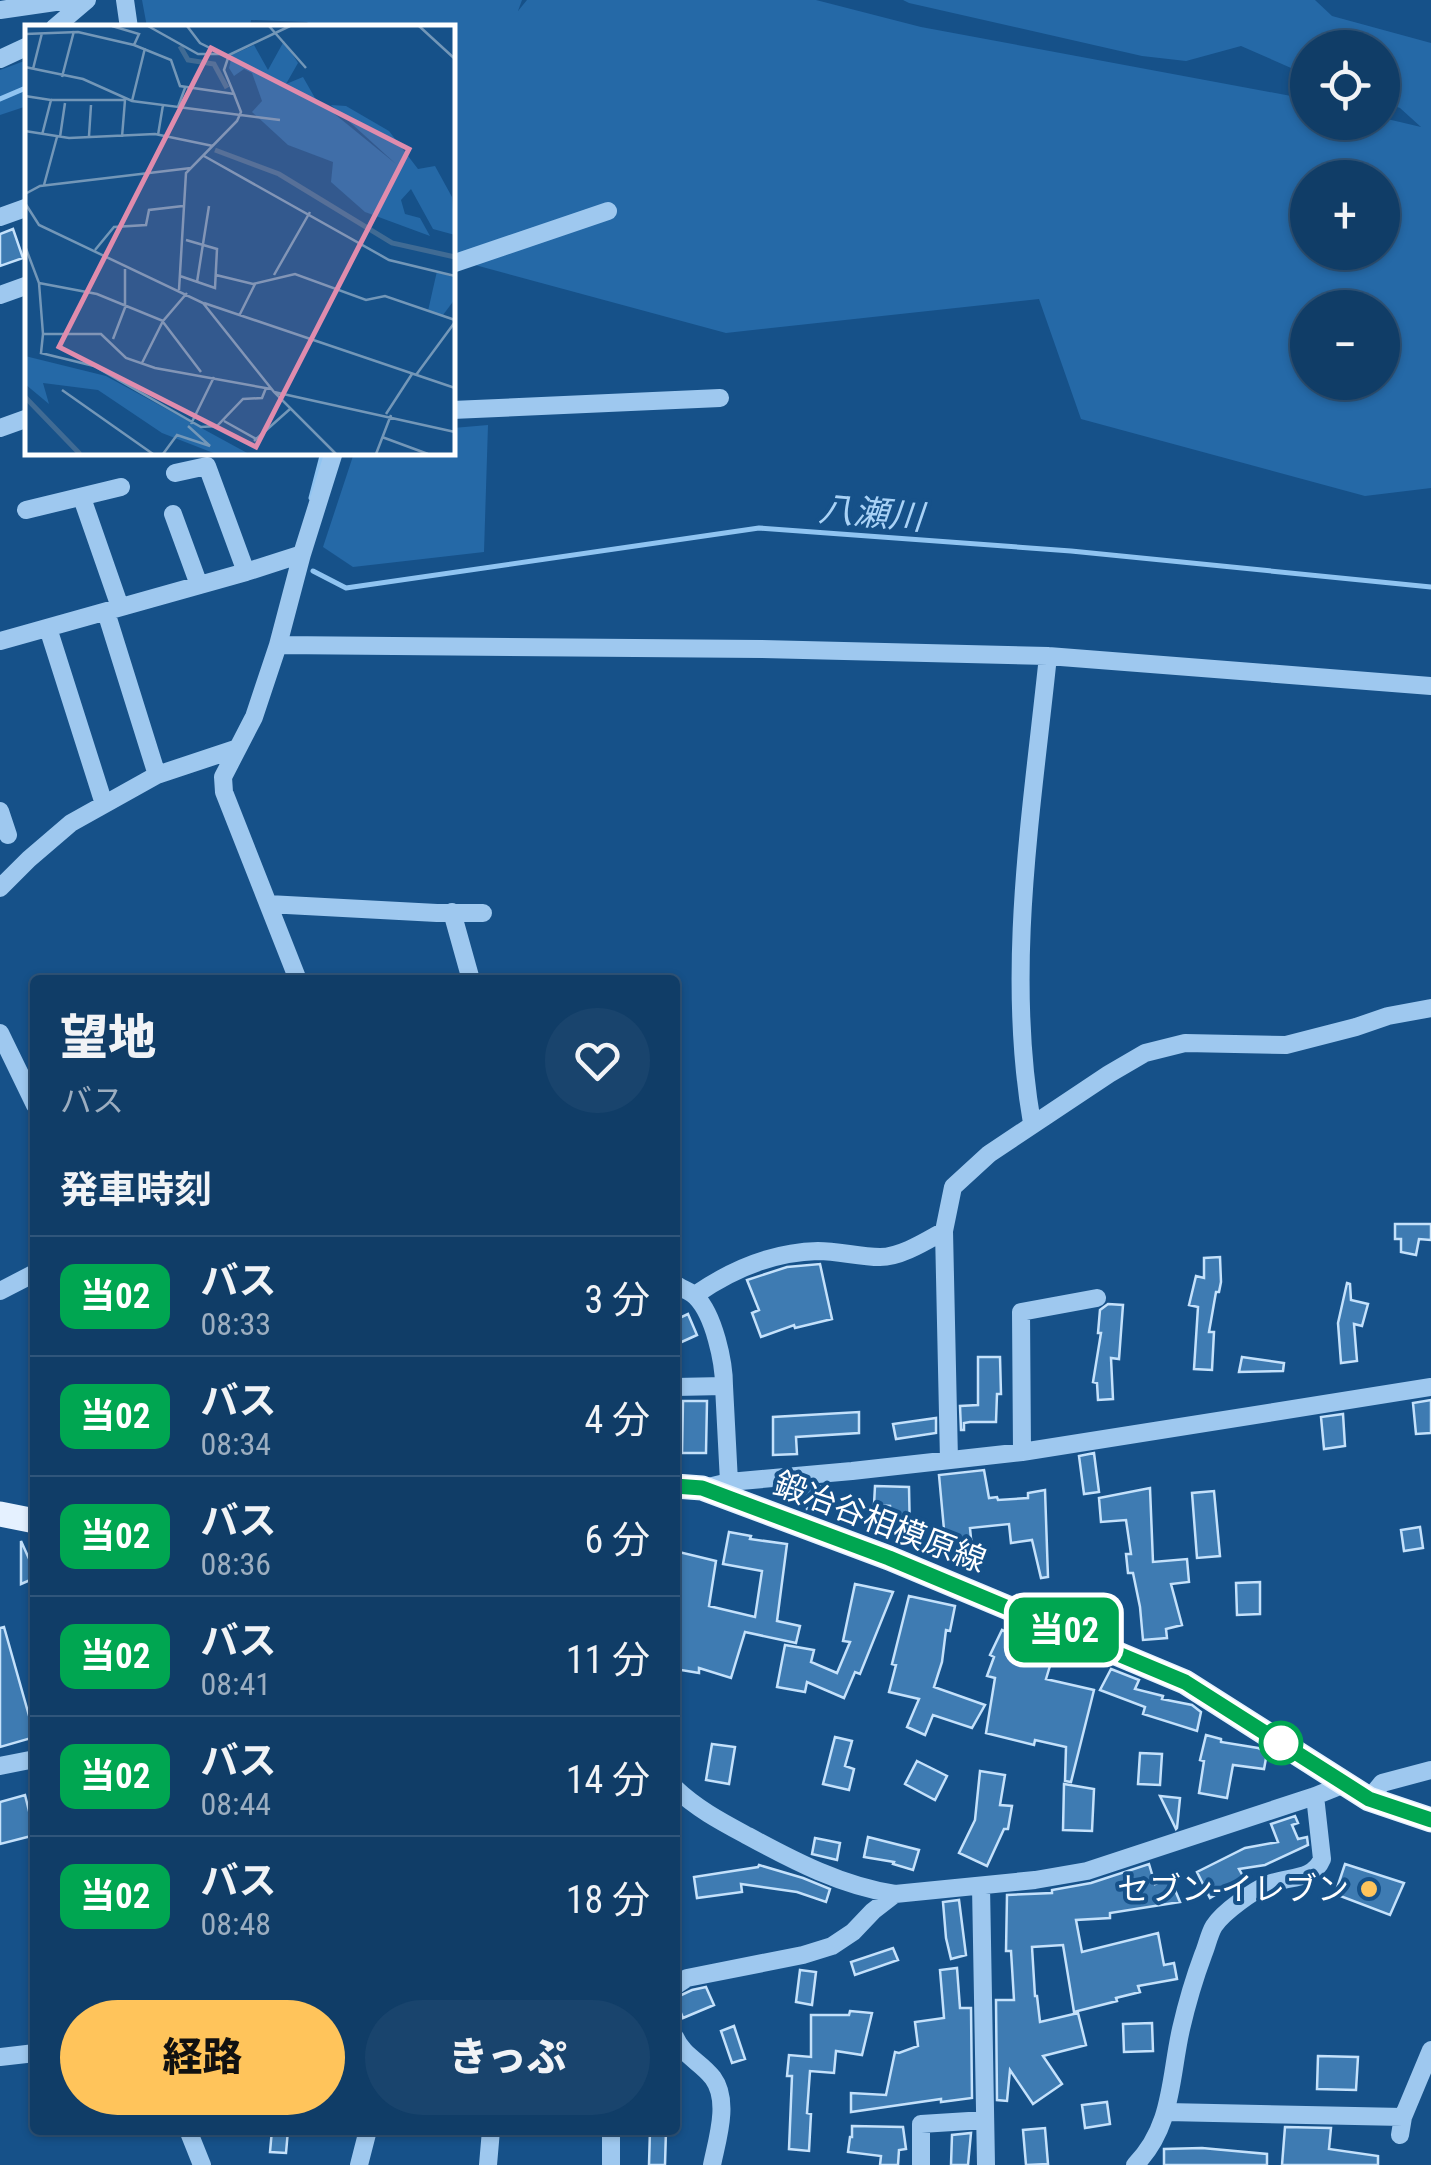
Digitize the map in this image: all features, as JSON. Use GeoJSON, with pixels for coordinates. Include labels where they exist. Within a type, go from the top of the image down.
{"type":"FeatureCollection","features":[{"type":"Feature","properties":{"kind":"main road","name":"鍛冶谷相模原線"},"geometry":{"type":"LineString","coordinates":[[680,1486],[702,1488],[889,1558],[1185,1682],[1369,1799],[1431,1820]]}},
{"type":"Feature","properties":{"kind":"main road"},"geometry":{"type":"LineString","coordinates":[[0,1514],[30,1520]]}},
{"type":"Feature","properties":{"kind":"street"},"geometry":{"type":"LineString","coordinates":[[11,6],[69,0]]}},
{"type":"Feature","properties":{"kind":"street"},"geometry":{"type":"LineString","coordinates":[[58,25],[87,0]]}},
{"type":"Feature","properties":{"kind":"street"},"geometry":{"type":"LineString","coordinates":[[125,0],[129,25]]}},
{"type":"Feature","properties":{"kind":"street"},"geometry":{"type":"LineString","coordinates":[[0,60],[25,48]]}},
{"type":"Feature","properties":{"kind":"street"},"geometry":{"type":"LineString","coordinates":[[0,217],[25,209]]}},
{"type":"Feature","properties":{"kind":"street"},"geometry":{"type":"LineString","coordinates":[[455,263],[608,211]]}},
{"type":"Feature","properties":{"kind":"street"},"geometry":{"type":"LineString","coordinates":[[0,295],[25,286]]}},
{"type":"Feature","properties":{"kind":"street"},"geometry":{"type":"LineString","coordinates":[[455,410],[720,398]]}},
{"type":"Feature","properties":{"kind":"street"},"geometry":{"type":"LineString","coordinates":[[0,428],[25,419]]}},
{"type":"Feature","properties":{"kind":"street"},"geometry":{"type":"LineString","coordinates":[[296,975],[224,792],[223,777],[254,717],[333,455]]}},
{"type":"Feature","properties":{"kind":"street"},"geometry":{"type":"LineString","coordinates":[[175,473],[206,466],[246,572]]}},
{"type":"Feature","properties":{"kind":"street"},"geometry":{"type":"LineString","coordinates":[[26,510],[120,487]]}},
{"type":"Feature","properties":{"kind":"street"},"geometry":{"type":"LineString","coordinates":[[82,498],[157,775]]}},
{"type":"Feature","properties":{"kind":"street"},"geometry":{"type":"LineString","coordinates":[[174,514],[199,585]]}},
{"type":"Feature","properties":{"kind":"street"},"geometry":{"type":"LineString","coordinates":[[0,640],[302,554]]}},
{"type":"Feature","properties":{"kind":"street"},"geometry":{"type":"LineString","coordinates":[[48,628],[104,804]]}},
{"type":"Feature","properties":{"kind":"street"},"geometry":{"type":"LineString","coordinates":[[278,645],[1048,656],[1431,686]]}},
{"type":"Feature","properties":{"kind":"street"},"geometry":{"type":"LineString","coordinates":[[1032,1124],[1019,1006],[1022,902],[1048,656]]}},
{"type":"Feature","properties":{"kind":"street"},"geometry":{"type":"LineString","coordinates":[[0,888],[71,823],[157,775],[235,749]]}},
{"type":"Feature","properties":{"kind":"street"},"geometry":{"type":"LineString","coordinates":[[0,812],[8,835]]}},
{"type":"Feature","properties":{"kind":"street"},"geometry":{"type":"LineString","coordinates":[[268,904],[483,913]]}},
{"type":"Feature","properties":{"kind":"street"},"geometry":{"type":"LineString","coordinates":[[452,912],[469,975]]}},
{"type":"Feature","properties":{"kind":"street"},"geometry":{"type":"LineString","coordinates":[[950,1460],[944,1231],[953,1187],[1032,1124],[1146,1054],[1185,1044],[1286,1045],[1431,1008]]}},
{"type":"Feature","properties":{"kind":"street"},"geometry":{"type":"LineString","coordinates":[[0,1032],[30,1095]]}},
{"type":"Feature","properties":{"kind":"street"},"geometry":{"type":"LineString","coordinates":[[695,1295],[722,1278],[785,1254],[819,1251],[881,1258],[944,1231]]}},
{"type":"Feature","properties":{"kind":"street"},"geometry":{"type":"LineString","coordinates":[[0,1291],[30,1276]]}},
{"type":"Feature","properties":{"kind":"street"},"geometry":{"type":"LineString","coordinates":[[680,1288],[695,1295],[709,1317],[724,1369],[729,1482]]}},
{"type":"Feature","properties":{"kind":"street"},"geometry":{"type":"LineString","coordinates":[[1022,1452],[1021,1312],[1096,1298]]}},
{"type":"Feature","properties":{"kind":"street"},"geometry":{"type":"LineString","coordinates":[[680,1387],[724,1386]]}},
{"type":"Feature","properties":{"kind":"street"},"geometry":{"type":"LineString","coordinates":[[702,1488],[1022,1452],[1431,1387]]}},
{"type":"Feature","properties":{"kind":"street"},"geometry":{"type":"LineString","coordinates":[[0,1766],[30,1760]]}},
{"type":"Feature","properties":{"kind":"street"},"geometry":{"type":"LineString","coordinates":[[1369,1799],[1382,1783],[1431,1770]]}},
{"type":"Feature","properties":{"kind":"street"},"geometry":{"type":"LineString","coordinates":[[680,1793],[697,1808],[797,1863],[874,1891],[895,1894],[1086,1871],[1345,1784]]}},
{"type":"Feature","properties":{"kind":"street"},"geometry":{"type":"LineString","coordinates":[[1135,2165],[1149,2148],[1167,2112],[1180,2032],[1194,1978],[1214,1925],[1234,1906],[1268,1884],[1311,1874],[1318,1867],[1322,1859],[1315,1796]]}},
{"type":"Feature","properties":{"kind":"street"},"geometry":{"type":"LineString","coordinates":[[982,1886],[986,2165]]}},
{"type":"Feature","properties":{"kind":"street"},"geometry":{"type":"LineString","coordinates":[[680,1983],[832,1946],[895,1894]]}},
{"type":"Feature","properties":{"kind":"street"},"geometry":{"type":"LineString","coordinates":[[680,2045],[714,2079],[720,2094],[721,2114],[712,2165]]}},
{"type":"Feature","properties":{"kind":"street"},"geometry":{"type":"LineString","coordinates":[[1167,2112],[1402,2126],[1431,2050]]}},
{"type":"Feature","properties":{"kind":"street"},"geometry":{"type":"LineString","coordinates":[[0,2058],[30,2054]]}},
{"type":"Feature","properties":{"kind":"street"},"geometry":{"type":"LineString","coordinates":[[921,2165],[921,2124],[984,2120]]}},
{"type":"Feature","properties":{"kind":"street"},"geometry":{"type":"LineString","coordinates":[[190,2135],[202,2165]]}},
{"type":"Feature","properties":{"kind":"street"},"geometry":{"type":"LineString","coordinates":[[359,2165],[367,2135]]}},
{"type":"Feature","properties":{"kind":"street"},"geometry":{"type":"LineString","coordinates":[[488,2165],[491,2135]]}},
{"type":"Feature","properties":{"kind":"street"},"geometry":{"type":"LineString","coordinates":[[611,2165],[612,2135]]}},
{"type":"Feature","properties":{"kind":"shaded area"},"geometry":{"type":"Polygon","coordinates":[[[142,0],[522,0],[518,11],[527,0],[816,0],[921,27],[1290,96],[1290,140],[1400,140],[1400,122],[1421,127],[1400,108],[1400,35],[1431,43],[1431,488],[1365,496],[1081,419],[1039,299],[726,333],[455,260],[455,25],[251,20],[250,25],[147,25],[142,0]]]}},
{"type":"Feature","properties":{"kind":"shaded area"},"geometry":{"type":"Polygon","coordinates":[[[903,0],[1315,0],[1332,16],[1383,30],[1290,30],[1290,68],[1241,46],[1186,61],[1142,56],[903,0]]]}},
{"type":"Feature","properties":{"kind":"shaded area"},"geometry":{"type":"Polygon","coordinates":[[[25,61],[25,107],[0,115],[0,70],[25,61]]]}},
{"type":"Feature","properties":{"kind":"shaded area"},"geometry":{"type":"Polygon","coordinates":[[[488,425],[484,552],[353,567],[323,547],[353,455],[455,455],[455,428],[488,425]]]}},
{"type":"Feature","properties":{"kind":"building"},"geometry":{"type":"Polygon","coordinates":[[[13,229],[23,258],[0,266],[0,234],[13,229]]]}},
{"type":"Feature","properties":{"kind":"building"},"geometry":{"type":"Polygon","coordinates":[[[1395,1224],[1431,1224],[1431,1240],[1419,1239],[1416,1255],[1401,1252],[1401,1239],[1395,1239],[1395,1224]]]}},
{"type":"Feature","properties":{"kind":"building"},"geometry":{"type":"Polygon","coordinates":[[[1220,1257],[1221,1282],[1209,1332],[1214,1332],[1212,1370],[1194,1369],[1198,1307],[1189,1305],[1196,1276],[1204,1278],[1204,1258],[1220,1257]]]}},
{"type":"Feature","properties":{"kind":"building"},"geometry":{"type":"Polygon","coordinates":[[[820,1264],[832,1319],[795,1328],[794,1325],[761,1337],[752,1313],[759,1310],[747,1280],[787,1267],[820,1264]]]}},
{"type":"Feature","properties":{"kind":"building"},"geometry":{"type":"Polygon","coordinates":[[[1347,1283],[1351,1300],[1368,1304],[1362,1326],[1354,1324],[1357,1361],[1341,1363],[1338,1323],[1347,1283]]]}},
{"type":"Feature","properties":{"kind":"building"},"geometry":{"type":"Polygon","coordinates":[[[1108,1304],[1123,1305],[1119,1359],[1111,1358],[1113,1399],[1098,1400],[1097,1383],[1093,1382],[1101,1333],[1100,1310],[1108,1304]]]}},
{"type":"Feature","properties":{"kind":"building"},"geometry":{"type":"Polygon","coordinates":[[[688,1314],[697,1335],[680,1343],[680,1318],[688,1314]]]}},
{"type":"Feature","properties":{"kind":"building"},"geometry":{"type":"Polygon","coordinates":[[[978,1357],[1000,1357],[1001,1394],[997,1394],[996,1422],[964,1423],[961,1430],[960,1406],[978,1405],[978,1357]]]}},
{"type":"Feature","properties":{"kind":"building"},"geometry":{"type":"Polygon","coordinates":[[[1242,1357],[1284,1363],[1283,1371],[1239,1372],[1242,1357]]]}},
{"type":"Feature","properties":{"kind":"building"},"geometry":{"type":"Polygon","coordinates":[[[1431,1400],[1431,1433],[1416,1434],[1413,1403],[1431,1400]]]}},
{"type":"Feature","properties":{"kind":"building"},"geometry":{"type":"Polygon","coordinates":[[[683,1401],[707,1401],[706,1453],[682,1453],[683,1401]]]}},
{"type":"Feature","properties":{"kind":"building"},"geometry":{"type":"Polygon","coordinates":[[[859,1412],[859,1433],[796,1437],[797,1454],[773,1455],[773,1417],[859,1412]]]}},
{"type":"Feature","properties":{"kind":"building"},"geometry":{"type":"Polygon","coordinates":[[[1343,1414],[1345,1446],[1324,1449],[1321,1417],[1343,1414]]]}},
{"type":"Feature","properties":{"kind":"building"},"geometry":{"type":"Polygon","coordinates":[[[936,1418],[936,1433],[896,1439],[893,1424],[936,1418]]]}},
{"type":"Feature","properties":{"kind":"building"},"geometry":{"type":"Polygon","coordinates":[[[1094,1453],[1099,1492],[1084,1494],[1079,1456],[1094,1453]]]}},
{"type":"Feature","properties":{"kind":"building"},"geometry":{"type":"Polygon","coordinates":[[[984,1470],[989,1498],[1028,1498],[1028,1493],[1045,1490],[1048,1577],[1041,1578],[1032,1540],[1011,1543],[1009,1524],[970,1528],[973,1559],[947,1562],[939,1475],[984,1470]]]}},
{"type":"Feature","properties":{"kind":"building"},"geometry":{"type":"Polygon","coordinates":[[[825,1486],[827,1507],[807,1509],[805,1488],[825,1486]]]}},
{"type":"Feature","properties":{"kind":"building"},"geometry":{"type":"Polygon","coordinates":[[[875,1486],[909,1487],[910,1535],[891,1536],[890,1506],[874,1505],[875,1486]]]}},
{"type":"Feature","properties":{"kind":"building"},"geometry":{"type":"Polygon","coordinates":[[[1150,1488],[1153,1562],[1187,1559],[1189,1582],[1171,1584],[1182,1625],[1166,1629],[1167,1638],[1143,1640],[1133,1573],[1128,1573],[1126,1554],[1131,1554],[1126,1520],[1101,1522],[1099,1498],[1150,1488]]]}},
{"type":"Feature","properties":{"kind":"building"},"geometry":{"type":"Polygon","coordinates":[[[1214,1491],[1220,1556],[1197,1558],[1192,1493],[1214,1491]]]}},
{"type":"Feature","properties":{"kind":"building"},"geometry":{"type":"Polygon","coordinates":[[[1420,1527],[1423,1548],[1404,1551],[1401,1530],[1420,1527]]]}},
{"type":"Feature","properties":{"kind":"building"},"geometry":{"type":"Polygon","coordinates":[[[729,1532],[787,1544],[777,1621],[800,1626],[796,1643],[745,1632],[731,1678],[699,1668],[699,1673],[680,1670],[680,1552],[716,1561],[709,1606],[755,1617],[762,1571],[723,1564],[729,1532]]]}},
{"type":"Feature","properties":{"kind":"building"},"geometry":{"type":"Polygon","coordinates":[[[21,1541],[30,1561],[30,1580],[21,1584],[21,1541]]]}},
{"type":"Feature","properties":{"kind":"building"},"geometry":{"type":"Polygon","coordinates":[[[1260,1582],[1260,1614],[1237,1615],[1236,1583],[1260,1582]]]}},
{"type":"Feature","properties":{"kind":"building"},"geometry":{"type":"Polygon","coordinates":[[[855,1584],[893,1592],[860,1674],[855,1672],[844,1698],[807,1682],[805,1692],[777,1687],[785,1645],[814,1650],[811,1662],[837,1673],[850,1642],[843,1641],[855,1584]]]}},
{"type":"Feature","properties":{"kind":"building"},"geometry":{"type":"Polygon","coordinates":[[[909,1596],[955,1606],[934,1687],[985,1705],[972,1728],[933,1715],[925,1735],[907,1727],[919,1699],[889,1692],[909,1596]]]}},
{"type":"Feature","properties":{"kind":"building"},"geometry":{"type":"Polygon","coordinates":[[[4,1627],[30,1719],[30,1738],[0,1747],[0,1628],[4,1627]]]}},
{"type":"Feature","properties":{"kind":"building"},"geometry":{"type":"Polygon","coordinates":[[[1002,1630],[1032,1644],[1035,1637],[1056,1646],[1046,1679],[1094,1690],[1071,1782],[1065,1781],[1066,1747],[1035,1740],[1034,1745],[986,1733],[995,1678],[987,1676],[994,1657],[990,1655],[1002,1630]]]}},
{"type":"Feature","properties":{"kind":"building"},"geometry":{"type":"Polygon","coordinates":[[[1111,1669],[1139,1680],[1135,1689],[1192,1705],[1201,1712],[1197,1731],[1143,1714],[1145,1707],[1100,1690],[1111,1669]]]}},
{"type":"Feature","properties":{"kind":"building"},"geometry":{"type":"Polygon","coordinates":[[[1206,1735],[1267,1753],[1264,1769],[1233,1765],[1227,1798],[1199,1793],[1206,1735]]]}},
{"type":"Feature","properties":{"kind":"building"},"geometry":{"type":"Polygon","coordinates":[[[835,1737],[852,1741],[845,1766],[854,1769],[849,1790],[823,1784],[835,1737]]]}},
{"type":"Feature","properties":{"kind":"building"},"geometry":{"type":"Polygon","coordinates":[[[712,1744],[735,1747],[729,1784],[706,1780],[712,1744]]]}},
{"type":"Feature","properties":{"kind":"building"},"geometry":{"type":"Polygon","coordinates":[[[1140,1753],[1162,1754],[1160,1785],[1138,1784],[1140,1753]]]}},
{"type":"Feature","properties":{"kind":"building"},"geometry":{"type":"Polygon","coordinates":[[[917,1761],[947,1776],[935,1800],[905,1784],[917,1761]]]}},
{"type":"Feature","properties":{"kind":"building"},"geometry":{"type":"Polygon","coordinates":[[[980,1771],[1005,1775],[1000,1805],[1012,1806],[1008,1829],[1004,1829],[987,1866],[959,1853],[975,1820],[980,1771]]]}},
{"type":"Feature","properties":{"kind":"building"},"geometry":{"type":"Polygon","coordinates":[[[1064,1784],[1094,1789],[1092,1831],[1063,1830],[1064,1784]]]}},
{"type":"Feature","properties":{"kind":"building"},"geometry":{"type":"Polygon","coordinates":[[[25,1795],[30,1836],[0,1844],[0,1802],[25,1795]]]}},
{"type":"Feature","properties":{"kind":"building"},"geometry":{"type":"Polygon","coordinates":[[[1160,1796],[1180,1798],[1176,1829],[1160,1796]]]}},
{"type":"Feature","properties":{"kind":"building"},"geometry":{"type":"Polygon","coordinates":[[[1295,1816],[1298,1823],[1292,1825],[1298,1839],[1307,1837],[1308,1845],[1265,1865],[1239,1869],[1244,1878],[1210,1898],[1197,1872],[1245,1848],[1278,1842],[1271,1824],[1295,1816]]]}},
{"type":"Feature","properties":{"kind":"building"},"geometry":{"type":"Polygon","coordinates":[[[868,1837],[919,1850],[913,1870],[864,1857],[868,1837]]]}},
{"type":"Feature","properties":{"kind":"building"},"geometry":{"type":"Polygon","coordinates":[[[815,1838],[840,1843],[837,1860],[812,1854],[815,1838]]]}},
{"type":"Feature","properties":{"kind":"building"},"geometry":{"type":"Polygon","coordinates":[[[1149,1864],[1155,1884],[1170,1878],[1180,1902],[1110,1913],[1110,1918],[1076,1920],[1082,1952],[1158,1933],[1164,1965],[1174,1963],[1177,1979],[1138,1986],[1140,1992],[1074,2012],[1063,1945],[1032,1947],[1040,2022],[1078,2013],[1086,2045],[1043,2056],[1062,2084],[1033,2104],[1010,2070],[1007,2101],[997,2100],[996,2000],[1014,2000],[1011,1951],[1006,1951],[1007,1895],[1052,1893],[1149,1864]]]}},
{"type":"Feature","properties":{"kind":"building","name":"セブン-イレブン"},"geometry":{"type":"Polygon","coordinates":[[[1345,1864],[1404,1883],[1390,1915],[1335,1894],[1345,1864]]]}},
{"type":"Feature","properties":{"kind":"building"},"geometry":{"type":"Polygon","coordinates":[[[759,1865],[830,1889],[826,1902],[797,1892],[741,1884],[742,1892],[697,1898],[694,1877],[759,1865]]]}},
{"type":"Feature","properties":{"kind":"building"},"geometry":{"type":"Polygon","coordinates":[[[959,1900],[966,1955],[951,1959],[943,1902],[959,1900]]]}},
{"type":"Feature","properties":{"kind":"building"},"geometry":{"type":"Polygon","coordinates":[[[893,1948],[898,1960],[855,1975],[851,1962],[893,1948]]]}},
{"type":"Feature","properties":{"kind":"building"},"geometry":{"type":"Polygon","coordinates":[[[957,1968],[960,2008],[971,2008],[972,2098],[851,2112],[851,2093],[886,2095],[895,2052],[918,2046],[915,2022],[944,2018],[940,1970],[957,1968]]]}},
{"type":"Feature","properties":{"kind":"building"},"geometry":{"type":"Polygon","coordinates":[[[800,1970],[816,1972],[812,2005],[796,2002],[800,1970]]]}},
{"type":"Feature","properties":{"kind":"building"},"geometry":{"type":"Polygon","coordinates":[[[706,1987],[714,2005],[683,2018],[680,1996],[706,1987]]]}},
{"type":"Feature","properties":{"kind":"building"},"geometry":{"type":"Polygon","coordinates":[[[850,2011],[872,2013],[862,2055],[836,2051],[834,2073],[810,2071],[809,2151],[789,2149],[789,2055],[811,2057],[811,2015],[849,2015],[850,2011]]]}},
{"type":"Feature","properties":{"kind":"building"},"geometry":{"type":"Polygon","coordinates":[[[1152,2023],[1153,2051],[1124,2052],[1123,2024],[1152,2023]]]}},
{"type":"Feature","properties":{"kind":"building"},"geometry":{"type":"Polygon","coordinates":[[[734,2026],[745,2059],[732,2063],[721,2031],[734,2026]]]}},
{"type":"Feature","properties":{"kind":"building"},"geometry":{"type":"Polygon","coordinates":[[[1318,2056],[1358,2057],[1356,2090],[1317,2089],[1318,2056]]]}},
{"type":"Feature","properties":{"kind":"building"},"geometry":{"type":"Polygon","coordinates":[[[1107,2102],[1110,2124],[1085,2128],[1082,2105],[1107,2102]]]}},
{"type":"Feature","properties":{"kind":"building"},"geometry":{"type":"Polygon","coordinates":[[[852,2126],[903,2127],[906,2149],[899,2150],[898,2165],[880,2165],[881,2156],[848,2152],[852,2126]]]}},
{"type":"Feature","properties":{"kind":"building"},"geometry":{"type":"Polygon","coordinates":[[[1285,2127],[1331,2128],[1329,2149],[1378,2156],[1378,2165],[1282,2165],[1285,2127]]]}},
{"type":"Feature","properties":{"kind":"building"},"geometry":{"type":"Polygon","coordinates":[[[1045,2128],[1048,2164],[1026,2165],[1023,2130],[1045,2128]]]}},
{"type":"Feature","properties":{"kind":"building"},"geometry":{"type":"Polygon","coordinates":[[[971,2133],[968,2165],[951,2165],[952,2135],[971,2133]]]}},
{"type":"Feature","properties":{"kind":"building"},"geometry":{"type":"Polygon","coordinates":[[[272,2135],[288,2135],[286,2153],[270,2152],[272,2135]]]}},
{"type":"Feature","properties":{"kind":"building"},"geometry":{"type":"Polygon","coordinates":[[[650,2135],[666,2135],[665,2165],[649,2165],[650,2135]]]}},
{"type":"Feature","properties":{"kind":"building"},"geometry":{"type":"Polygon","coordinates":[[[1164,2149],[1267,2154],[1267,2165],[1164,2165],[1164,2149]]]}},
{"type":"Feature","properties":{"kind":"waterway","name":"八瀬川"},"geometry":{"type":"LineString","coordinates":[[0,99],[25,88]]}},
{"type":"Feature","properties":{"kind":"waterway","name":"八瀬川"},"geometry":{"type":"LineString","coordinates":[[311,498],[322,455]]}},
{"type":"Feature","properties":{"kind":"waterway","name":"八瀬川"},"geometry":{"type":"LineString","coordinates":[[313,571],[346,588],[759,528],[1071,551],[1431,587]]}},
{"type":"Feature","properties":{"kind":"bus line","name":"当02"},"geometry":{"type":"LineString","coordinates":[[680,1486],[702,1488],[889,1558],[1185,1682],[1369,1799],[1431,1820]]}},
{"type":"Feature","properties":{"kind":"place","name":"セブン-イレブン"},"geometry":{"type":"Point","coordinates":[1369,1889]}}]}
